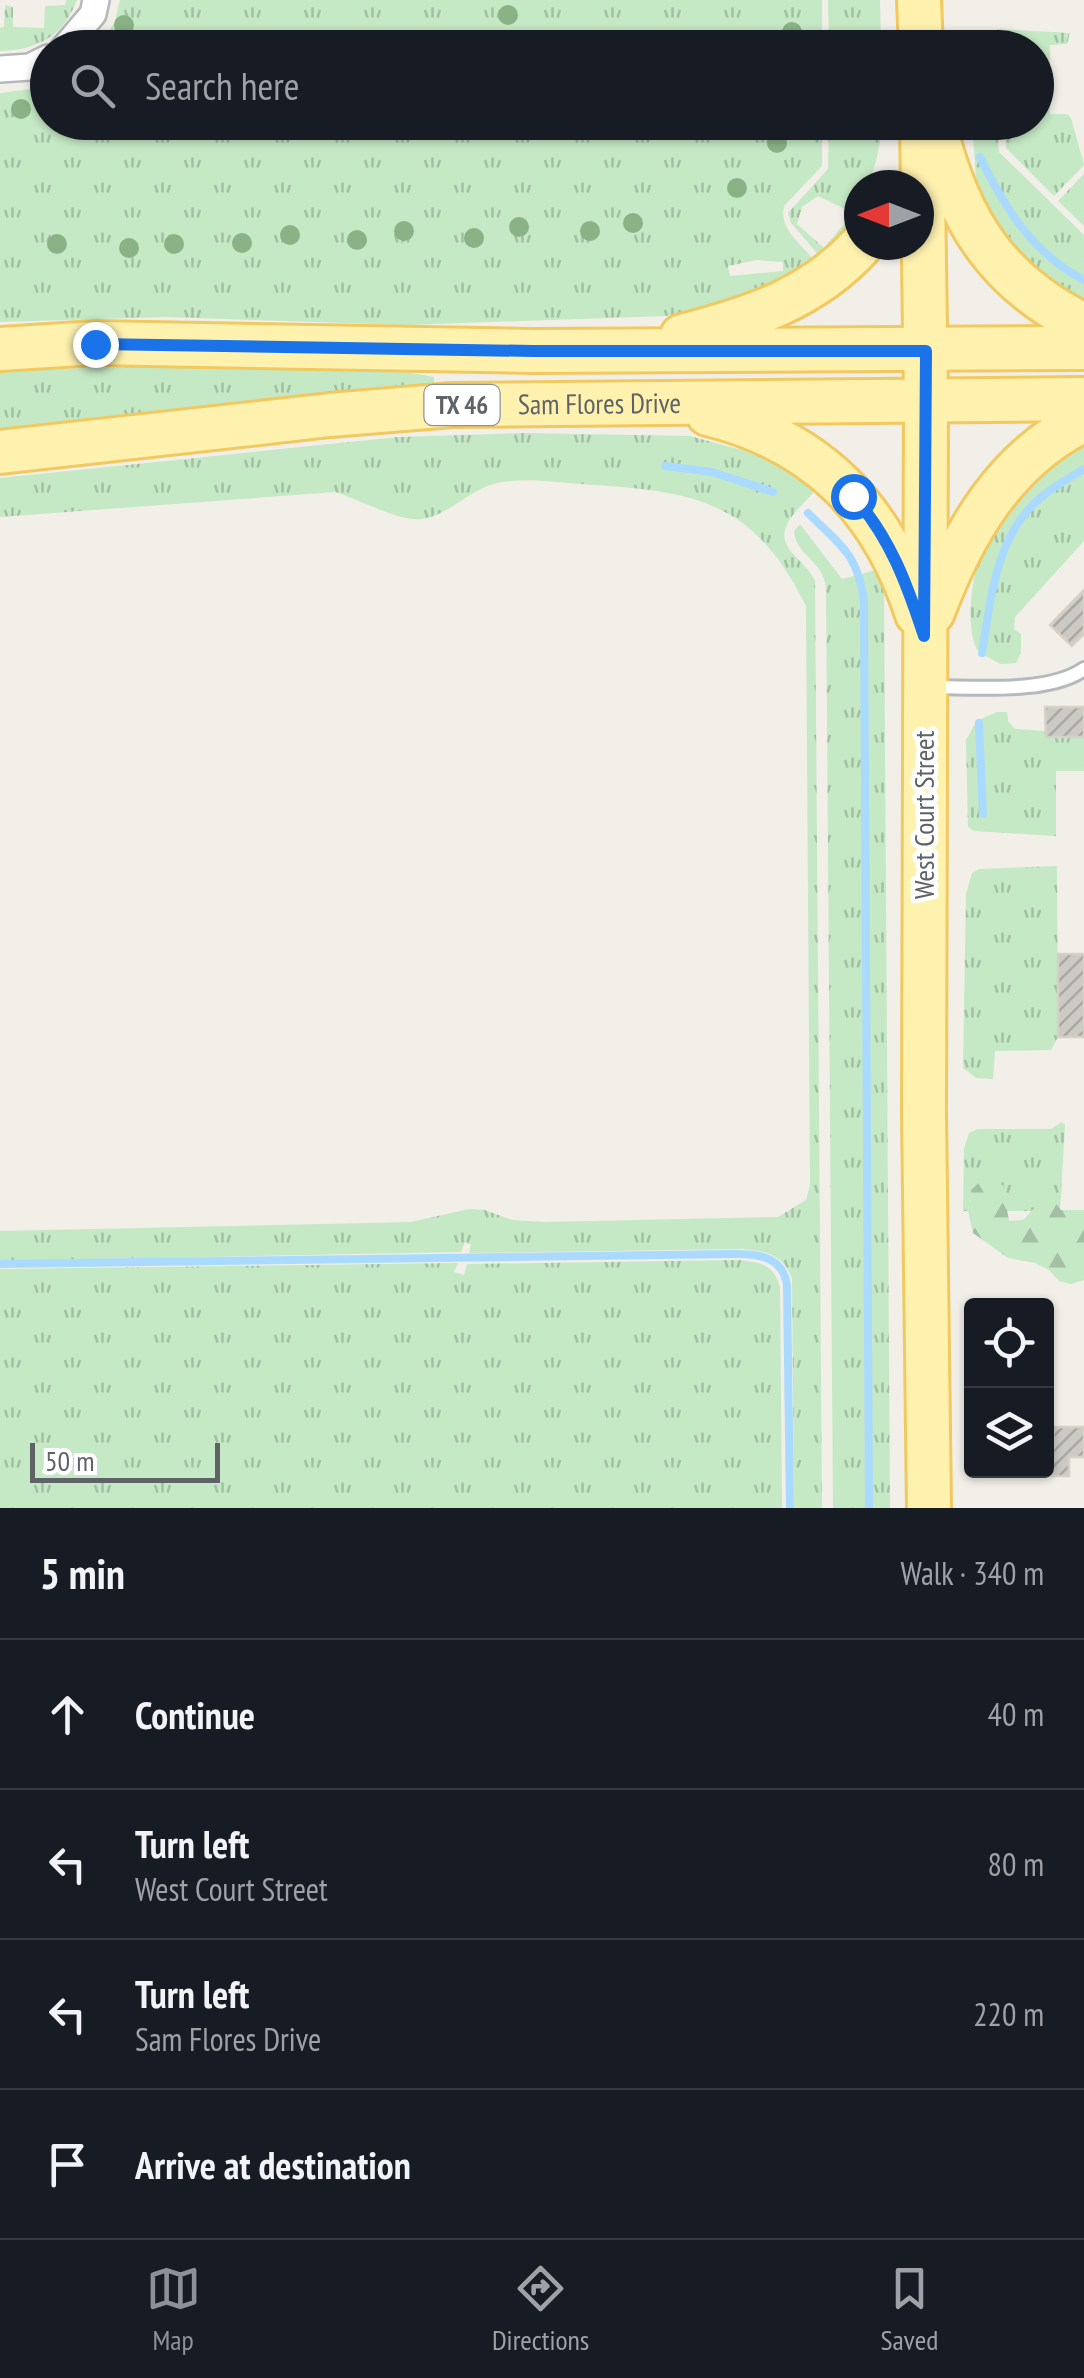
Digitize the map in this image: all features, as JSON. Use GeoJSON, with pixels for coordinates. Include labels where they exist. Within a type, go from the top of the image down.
{"type":"FeatureCollection","features":[{"type":"Feature","properties":{"kind":"main road"},"geometry":{"type":"LineString","coordinates":[[919,0],[920,30]]}},
{"type":"Feature","properties":{"kind":"main road"},"geometry":{"type":"LineString","coordinates":[[896,170],[905,140]]}},
{"type":"Feature","properties":{"kind":"main road","name":"West Court Street"},"geometry":{"type":"LineString","coordinates":[[922,140],[926,351],[924,1076],[930,1508]]}},
{"type":"Feature","properties":{"kind":"main road"},"geometry":{"type":"LineString","coordinates":[[940,140],[956,194],[988,252],[1036,298],[1084,325]]}},
{"type":"Feature","properties":{"kind":"main road"},"geometry":{"type":"LineString","coordinates":[[594,351],[666,340],[774,308],[816,286],[845,260]]}},
{"type":"Feature","properties":{"kind":"main road","name":"Sam Flores Drive"},"geometry":{"type":"LineString","coordinates":[[0,348],[114,344],[594,351],[1084,348]]}},
{"type":"Feature","properties":{"kind":"main road","name":"Sam Flores Drive"},"geometry":{"type":"LineString","coordinates":[[0,452],[452,405],[1084,399]]}},
{"type":"Feature","properties":{"kind":"main road"},"geometry":{"type":"LineString","coordinates":[[664,404],[736,421],[766,434],[793,447],[834,478],[871,516],[888,541],[908,585],[924,636]]}},
{"type":"Feature","properties":{"kind":"main road"},"geometry":{"type":"LineString","coordinates":[[924,636],[962,547],[991,496],[1039,446],[1084,420]]}},
{"type":"Feature","properties":{"kind":"street"},"geometry":{"type":"LineString","coordinates":[[79,30],[92,14],[96,0]]}},
{"type":"Feature","properties":{"kind":"street"},"geometry":{"type":"LineString","coordinates":[[0,70],[30,67]]}},
{"type":"Feature","properties":{"kind":"lane"},"geometry":{"type":"LineString","coordinates":[[924,687],[1007,687],[1069,680],[1084,670]]}},
{"type":"Feature","properties":{"kind":"green space"},"geometry":{"type":"Polygon","coordinates":[[[66,0],[77,0],[59,30],[30,30],[30,47],[0,51],[5,5],[13,7],[13,27],[44,28],[45,6],[65,5],[66,0]]]}},
{"type":"Feature","properties":{"kind":"green space"},"geometry":{"type":"Polygon","coordinates":[[[120,0],[822,0],[822,30],[110,30],[120,0]]]}},
{"type":"Feature","properties":{"kind":"green space"},"geometry":{"type":"Polygon","coordinates":[[[828,0],[880,0],[881,30],[829,30],[828,0]]]}},
{"type":"Feature","properties":{"kind":"green space"},"geometry":{"type":"Polygon","coordinates":[[[1054,32],[1070,33],[1067,44],[1054,45],[1054,32]]]}},
{"type":"Feature","properties":{"kind":"green space"},"geometry":{"type":"Polygon","coordinates":[[[30,89],[30,140],[822,140],[822,166],[784,206],[783,214],[791,234],[811,257],[811,266],[741,300],[704,310],[665,316],[405,325],[164,317],[0,322],[0,93],[30,89]],[[757,260],[728,266],[730,276],[783,271],[783,262],[757,260]]]}},
{"type":"Feature","properties":{"kind":"green space"},"geometry":{"type":"Polygon","coordinates":[[[1054,114],[1067,114],[1084,165],[1054,196],[1006,148],[1005,140],[1054,140],[1054,114]]]}},
{"type":"Feature","properties":{"kind":"green space"},"geometry":{"type":"Polygon","coordinates":[[[829,140],[880,140],[873,170],[844,170],[844,209],[818,196],[802,207],[797,224],[824,248],[844,224],[844,233],[825,254],[817,253],[791,223],[788,213],[828,169],[829,140]]]}},
{"type":"Feature","properties":{"kind":"green space"},"geometry":{"type":"Polygon","coordinates":[[[973,140],[998,140],[999,152],[1084,235],[1084,307],[1021,270],[977,194],[973,140]]]}},
{"type":"Feature","properties":{"kind":"green space"},"geometry":{"type":"Polygon","coordinates":[[[1084,174],[1084,226],[1058,201],[1084,174]]]}},
{"type":"Feature","properties":{"kind":"green space"},"geometry":{"type":"Polygon","coordinates":[[[215,364],[400,371],[434,377],[434,386],[0,432],[0,371],[215,364]]]}},
{"type":"Feature","properties":{"kind":"green space"},"geometry":{"type":"Polygon","coordinates":[[[523,433],[690,436],[756,454],[811,484],[813,493],[788,522],[784,538],[815,581],[822,1508],[794,1508],[792,1279],[779,1259],[766,1253],[742,1249],[469,1253],[471,1245],[465,1242],[461,1252],[0,1261],[0,1231],[411,1222],[469,1209],[512,1220],[545,1222],[778,1217],[806,1200],[810,1185],[806,606],[786,570],[764,542],[741,522],[715,507],[656,491],[523,480],[490,485],[440,514],[422,519],[391,514],[335,492],[0,517],[0,478],[398,437],[523,433]]]}},
{"type":"Feature","properties":{"kind":"green space"},"geometry":{"type":"Polygon","coordinates":[[[1084,437],[1084,541],[1015,617],[1014,629],[1021,634],[1021,653],[1016,663],[1000,664],[984,655],[984,648],[977,650],[972,635],[971,598],[986,539],[1007,501],[1084,437]]]}},
{"type":"Feature","properties":{"kind":"green space"},"geometry":{"type":"Polygon","coordinates":[[[800,524],[842,579],[880,569],[884,589],[890,1508],[833,1508],[826,589],[821,572],[796,540],[794,531],[800,524]]]}},
{"type":"Feature","properties":{"kind":"green space"},"geometry":{"type":"Polygon","coordinates":[[[1007,712],[1015,729],[1046,731],[1046,737],[1084,737],[1084,771],[1056,771],[1056,836],[974,831],[968,827],[966,740],[976,722],[981,724],[981,719],[1007,712]]]}},
{"type":"Feature","properties":{"kind":"green space"},"geometry":{"type":"Polygon","coordinates":[[[1057,866],[1058,1037],[1051,1050],[995,1051],[993,1079],[976,1078],[963,1068],[966,894],[972,873],[979,869],[1057,866]]]}},
{"type":"Feature","properties":{"kind":"green space"},"geometry":{"type":"Polygon","coordinates":[[[1062,1122],[1065,1125],[1060,1211],[1005,1211],[1003,1185],[971,1190],[968,1211],[963,1211],[964,1149],[969,1133],[978,1129],[1051,1129],[1062,1122]]]}},
{"type":"Feature","properties":{"kind":"green space"},"geometry":{"type":"Polygon","coordinates":[[[981,1181],[1003,1185],[1009,1221],[1023,1220],[1041,1201],[1053,1200],[1061,1210],[1084,1210],[1084,1280],[1071,1284],[1059,1281],[1035,1263],[1008,1258],[973,1233],[968,1211],[971,1190],[981,1181]]]}},
{"type":"Feature","properties":{"kind":"green space"},"geometry":{"type":"Polygon","coordinates":[[[737,1260],[764,1265],[774,1273],[780,1287],[782,1508],[0,1508],[0,1269],[458,1263],[454,1272],[464,1275],[467,1264],[737,1260]]]}},
{"type":"Feature","properties":{"kind":"building"},"geometry":{"type":"Polygon","coordinates":[[[1084,590],[1084,634],[1072,646],[1050,625],[1084,590]]]}},
{"type":"Feature","properties":{"kind":"building"},"geometry":{"type":"Polygon","coordinates":[[[1045,707],[1084,707],[1084,737],[1046,737],[1045,707]]]}},
{"type":"Feature","properties":{"kind":"building"},"geometry":{"type":"Polygon","coordinates":[[[1058,954],[1084,954],[1084,1037],[1058,1037],[1058,954]]]}},
{"type":"Feature","properties":{"kind":"building"},"geometry":{"type":"Polygon","coordinates":[[[1054,1427],[1084,1427],[1084,1457],[1069,1457],[1069,1476],[1054,1476],[1054,1427]]]}},
{"type":"Feature","properties":{"kind":"waterway"},"geometry":{"type":"LineString","coordinates":[[980,157],[1022,228],[1049,257],[1084,280]]}},
{"type":"Feature","properties":{"kind":"waterway"},"geometry":{"type":"LineString","coordinates":[[665,466],[712,472],[773,492]]}},
{"type":"Feature","properties":{"kind":"waterway"},"geometry":{"type":"LineString","coordinates":[[982,653],[998,567],[1015,527],[1044,495],[1084,469]]}},
{"type":"Feature","properties":{"kind":"waterway"},"geometry":{"type":"LineString","coordinates":[[808,513],[853,561],[864,603],[869,1508]]}},
{"type":"Feature","properties":{"kind":"waterway"},"geometry":{"type":"LineString","coordinates":[[979,723],[983,814]]}},
{"type":"Feature","properties":{"kind":"waterway"},"geometry":{"type":"LineString","coordinates":[[0,1264],[737,1254],[770,1259],[781,1269],[787,1285],[790,1508]]}},
{"type":"Feature","properties":{"kind":"route"},"geometry":{"type":"LineString","coordinates":[[95,344],[533,351],[926,351],[924,636],[908,585],[888,541],[853,496]]}}]}
